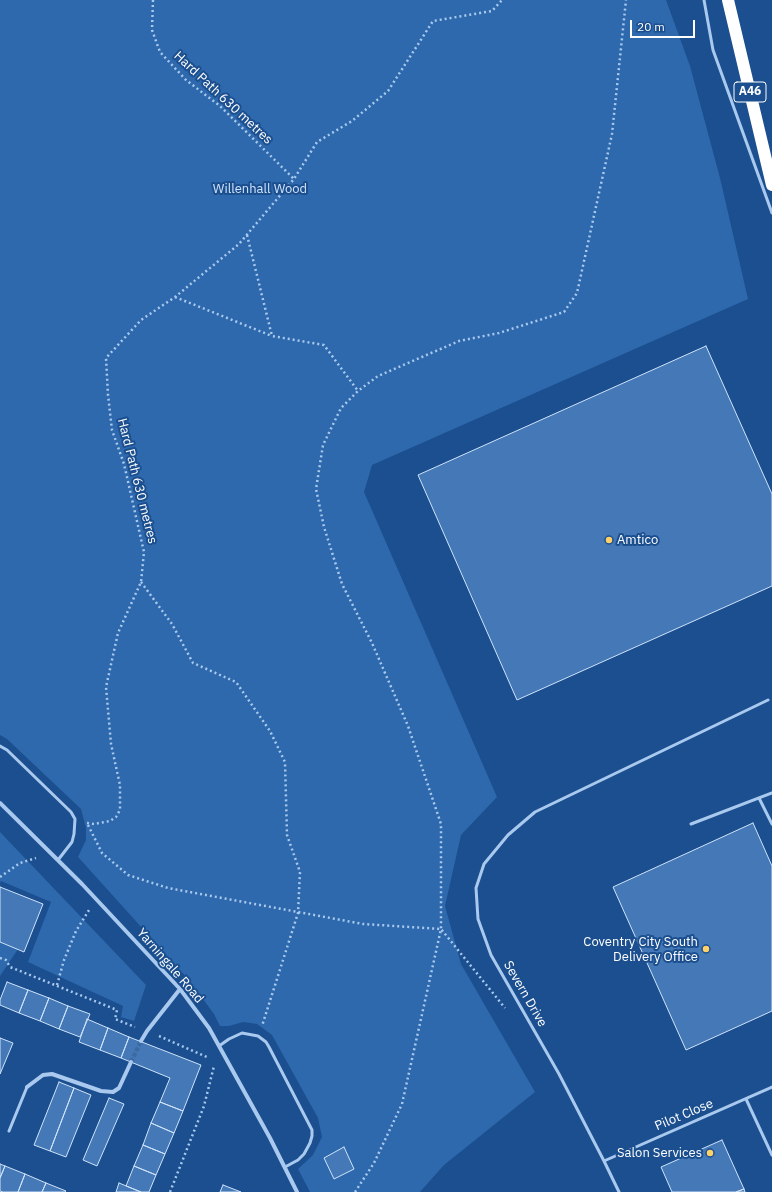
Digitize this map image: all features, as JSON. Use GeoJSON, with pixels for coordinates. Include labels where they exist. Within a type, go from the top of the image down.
{"type":"FeatureCollection","features":[{"type":"Feature","properties":{"kind":"highway","name":"A46"},"geometry":{"type":"LineString","coordinates":[[728,0],[772,185]]}},
{"type":"Feature","properties":{"kind":"street","name":"Yarningale Road"},"geometry":{"type":"LineString","coordinates":[[0,803],[98,901],[180,989],[219,1046],[297,1192]]}},
{"type":"Feature","properties":{"kind":"street"},"geometry":{"type":"LineString","coordinates":[[141,1042],[180,989]]}},
{"type":"Feature","properties":{"kind":"street"},"geometry":{"type":"LineString","coordinates":[[27,1087],[43,1075],[52,1074],[101,1092],[113,1092],[119,1088],[131,1062]]}},
{"type":"Feature","properties":{"kind":"lane"},"geometry":{"type":"LineString","coordinates":[[704,0],[713,50],[772,213]]}},
{"type":"Feature","properties":{"kind":"lane","name":"Severn Drive"},"geometry":{"type":"LineString","coordinates":[[619,1192],[604,1160],[555,1068],[491,955],[478,919],[476,888],[484,864],[508,835],[535,812],[768,700]]}},
{"type":"Feature","properties":{"kind":"lane"},"geometry":{"type":"LineString","coordinates":[[0,746],[7,750],[67,806],[75,819],[76,826],[72,842],[58,860]]}},
{"type":"Feature","properties":{"kind":"lane"},"geometry":{"type":"LineString","coordinates":[[691,824],[772,793]]}},
{"type":"Feature","properties":{"kind":"lane"},"geometry":{"type":"LineString","coordinates":[[759,798],[772,824]]}},
{"type":"Feature","properties":{"kind":"lane"},"geometry":{"type":"LineString","coordinates":[[219,1046],[242,1033],[258,1036],[266,1042],[269,1047],[312,1130],[310,1143],[304,1154],[298,1160],[285,1167]]}},
{"type":"Feature","properties":{"kind":"lane"},"geometry":{"type":"LineString","coordinates":[[9,1131],[27,1087]]}},
{"type":"Feature","properties":{"kind":"lane","name":"Pilot Close"},"geometry":{"type":"LineString","coordinates":[[604,1160],[772,1087]]}},
{"type":"Feature","properties":{"kind":"lane"},"geometry":{"type":"LineString","coordinates":[[746,1099],[772,1155]]}},
{"type":"Feature","properties":{"kind":"path","name":"Hard Path 630 metres"},"geometry":{"type":"LineString","coordinates":[[153,0],[152,30],[160,52],[186,80],[220,106],[294,179]]}},
{"type":"Feature","properties":{"kind":"path","name":"Hard Path 630 metres"},"geometry":{"type":"LineString","coordinates":[[75,819],[94,824],[110,821],[116,817],[120,810],[120,785],[111,744],[106,687],[118,633],[141,582],[144,552],[124,464],[112,430],[106,358],[141,320],[175,297],[239,244],[294,179],[317,142],[352,121],[388,91],[433,21],[492,11],[502,0]]}},
{"type":"Feature","properties":{"kind":"path"},"geometry":{"type":"LineString","coordinates":[[354,1192],[374,1163],[402,1104],[441,929],[441,824],[408,726],[372,643],[342,584],[324,527],[316,489],[323,446],[341,408],[358,391],[378,376],[458,341],[499,333],[564,312],[578,293],[612,134],[626,0]]}},
{"type":"Feature","properties":{"kind":"path"},"geometry":{"type":"LineString","coordinates":[[247,235],[272,336]]}},
{"type":"Feature","properties":{"kind":"path"},"geometry":{"type":"LineString","coordinates":[[175,297],[272,336],[324,345],[358,391]]}},
{"type":"Feature","properties":{"kind":"path"},"geometry":{"type":"LineString","coordinates":[[141,582],[172,624],[193,663],[236,682],[270,731],[285,762],[287,835],[300,872],[298,912],[258,1036]]}},
{"type":"Feature","properties":{"kind":"path"},"geometry":{"type":"LineString","coordinates":[[87,823],[102,853],[128,875],[168,888],[363,924],[441,929],[510,1014]]}},
{"type":"Feature","properties":{"kind":"path"},"geometry":{"type":"LineString","coordinates":[[0,877],[20,863],[51,853]]}},
{"type":"Feature","properties":{"kind":"path"},"geometry":{"type":"LineString","coordinates":[[57,985],[64,960],[76,932],[86,912],[98,901]]}},
{"type":"Feature","properties":{"kind":"path"},"geometry":{"type":"LineString","coordinates":[[0,958],[6,960],[10,967],[117,1010],[115,1019],[215,1060],[204,1106],[170,1192]]}},
{"type":"Feature","properties":{"kind":"green space","name":"Willenhall Wood"},"geometry":{"type":"Polygon","coordinates":[[[0,0],[666,0],[690,66],[720,178],[748,299],[372,465],[364,492],[497,797],[461,835],[445,906],[461,964],[535,1092],[444,1165],[420,1192],[310,1192],[298,1169],[313,1155],[322,1137],[318,1118],[272,1035],[257,1024],[243,1022],[229,1026],[220,1026],[214,1014],[189,980],[78,857],[86,840],[86,828],[81,809],[7,739],[0,735],[0,0]]]}},
{"type":"Feature","properties":{"kind":"green space"},"geometry":{"type":"Polygon","coordinates":[[[0,832],[146,985],[134,1021],[121,1017],[123,1006],[28,962],[51,902],[1,881],[0,883],[0,832]]]}},
{"type":"Feature","properties":{"kind":"green space"},"geometry":{"type":"Polygon","coordinates":[[[0,942],[18,949],[0,976],[0,942]]]}},
{"type":"Feature","properties":{"kind":"building","name":"Amtico"},"geometry":{"type":"Polygon","coordinates":[[[706,346],[772,494],[772,586],[517,700],[418,475],[706,346]]]}},
{"type":"Feature","properties":{"kind":"building","name":"Coventry City South Delivery Office"},"geometry":{"type":"Polygon","coordinates":[[[753,823],[772,866],[772,1011],[686,1050],[613,887],[753,823]]]}},
{"type":"Feature","properties":{"kind":"building"},"geometry":{"type":"Polygon","coordinates":[[[0,887],[43,904],[24,952],[0,942],[0,887]]]}},
{"type":"Feature","properties":{"kind":"building"},"geometry":{"type":"Polygon","coordinates":[[[7,982],[28,990],[19,1013],[0,1005],[0,1000],[7,982]]]}},
{"type":"Feature","properties":{"kind":"building"},"geometry":{"type":"Polygon","coordinates":[[[28,990],[49,998],[40,1021],[19,1013],[28,990]]]}},
{"type":"Feature","properties":{"kind":"building"},"geometry":{"type":"Polygon","coordinates":[[[49,998],[68,1006],[59,1029],[40,1021],[49,998]]]}},
{"type":"Feature","properties":{"kind":"building"},"geometry":{"type":"Polygon","coordinates":[[[68,1006],[90,1014],[80,1037],[59,1029],[68,1006]]]}},
{"type":"Feature","properties":{"kind":"building"},"geometry":{"type":"Polygon","coordinates":[[[87,1019],[108,1028],[100,1050],[79,1042],[87,1019]]]}},
{"type":"Feature","properties":{"kind":"building"},"geometry":{"type":"Polygon","coordinates":[[[108,1028],[129,1037],[121,1058],[100,1050],[108,1028]]]}},
{"type":"Feature","properties":{"kind":"building"},"geometry":{"type":"Polygon","coordinates":[[[129,1037],[201,1065],[183,1111],[160,1102],[170,1078],[121,1058],[129,1037]]]}},
{"type":"Feature","properties":{"kind":"building"},"geometry":{"type":"Polygon","coordinates":[[[0,1038],[13,1043],[0,1074],[0,1038]]]}},
{"type":"Feature","properties":{"kind":"building"},"geometry":{"type":"Polygon","coordinates":[[[59,1082],[74,1088],[50,1151],[34,1145],[59,1082]]]}},
{"type":"Feature","properties":{"kind":"building"},"geometry":{"type":"Polygon","coordinates":[[[74,1088],[91,1095],[66,1157],[50,1151],[74,1088]]]}},
{"type":"Feature","properties":{"kind":"building"},"geometry":{"type":"Polygon","coordinates":[[[109,1098],[124,1104],[97,1166],[83,1160],[109,1098]]]}},
{"type":"Feature","properties":{"kind":"building"},"geometry":{"type":"Polygon","coordinates":[[[160,1102],[183,1111],[174,1133],[151,1123],[160,1102]]]}},
{"type":"Feature","properties":{"kind":"building"},"geometry":{"type":"Polygon","coordinates":[[[151,1123],[174,1133],[165,1154],[143,1145],[151,1123]]]}},
{"type":"Feature","properties":{"kind":"building","name":"Salon Services"},"geometry":{"type":"Polygon","coordinates":[[[722,1140],[744,1189],[736,1192],[672,1192],[661,1167],[722,1140]]]}},
{"type":"Feature","properties":{"kind":"building"},"geometry":{"type":"Polygon","coordinates":[[[143,1145],[165,1154],[156,1175],[134,1166],[143,1145]]]}},
{"type":"Feature","properties":{"kind":"building"},"geometry":{"type":"Polygon","coordinates":[[[344,1147],[354,1169],[334,1179],[324,1158],[344,1147]]]}},
{"type":"Feature","properties":{"kind":"building"},"geometry":{"type":"Polygon","coordinates":[[[0,1164],[5,1166],[0,1178],[0,1164]]]}},
{"type":"Feature","properties":{"kind":"building"},"geometry":{"type":"Polygon","coordinates":[[[5,1166],[25,1174],[18,1192],[0,1191],[0,1178],[5,1166]]]}},
{"type":"Feature","properties":{"kind":"building"},"geometry":{"type":"Polygon","coordinates":[[[134,1166],[156,1175],[149,1192],[141,1192],[126,1186],[134,1166]]]}},
{"type":"Feature","properties":{"kind":"building"},"geometry":{"type":"Polygon","coordinates":[[[25,1174],[46,1183],[42,1192],[18,1192],[25,1174]]]}},
{"type":"Feature","properties":{"kind":"building"},"geometry":{"type":"Polygon","coordinates":[[[46,1183],[66,1191],[42,1192],[46,1183]]]}},
{"type":"Feature","properties":{"kind":"building"},"geometry":{"type":"Polygon","coordinates":[[[119,1183],[141,1192],[116,1192],[119,1183]]]}},
{"type":"Feature","properties":{"kind":"building"},"geometry":{"type":"Polygon","coordinates":[[[223,1185],[241,1192],[220,1192],[223,1185]]]}},
{"type":"Feature","properties":{"kind":"building"},"geometry":{"type":"Polygon","coordinates":[[[744,1189],[745,1192],[736,1192],[744,1189]]]}},
{"type":"Feature","properties":{"kind":"tunnel"},"geometry":{"type":"LineString","coordinates":[[131,1062],[141,1041]]}},
{"type":"Feature","properties":{"kind":"place","name":"Amtico"},"geometry":{"type":"Point","coordinates":[609,540]}},
{"type":"Feature","properties":{"kind":"place","name":"Coventry City South Delivery Office"},"geometry":{"type":"Point","coordinates":[706,949]}},
{"type":"Feature","properties":{"kind":"place","name":"Salon Services"},"geometry":{"type":"Point","coordinates":[710,1153]}}]}
